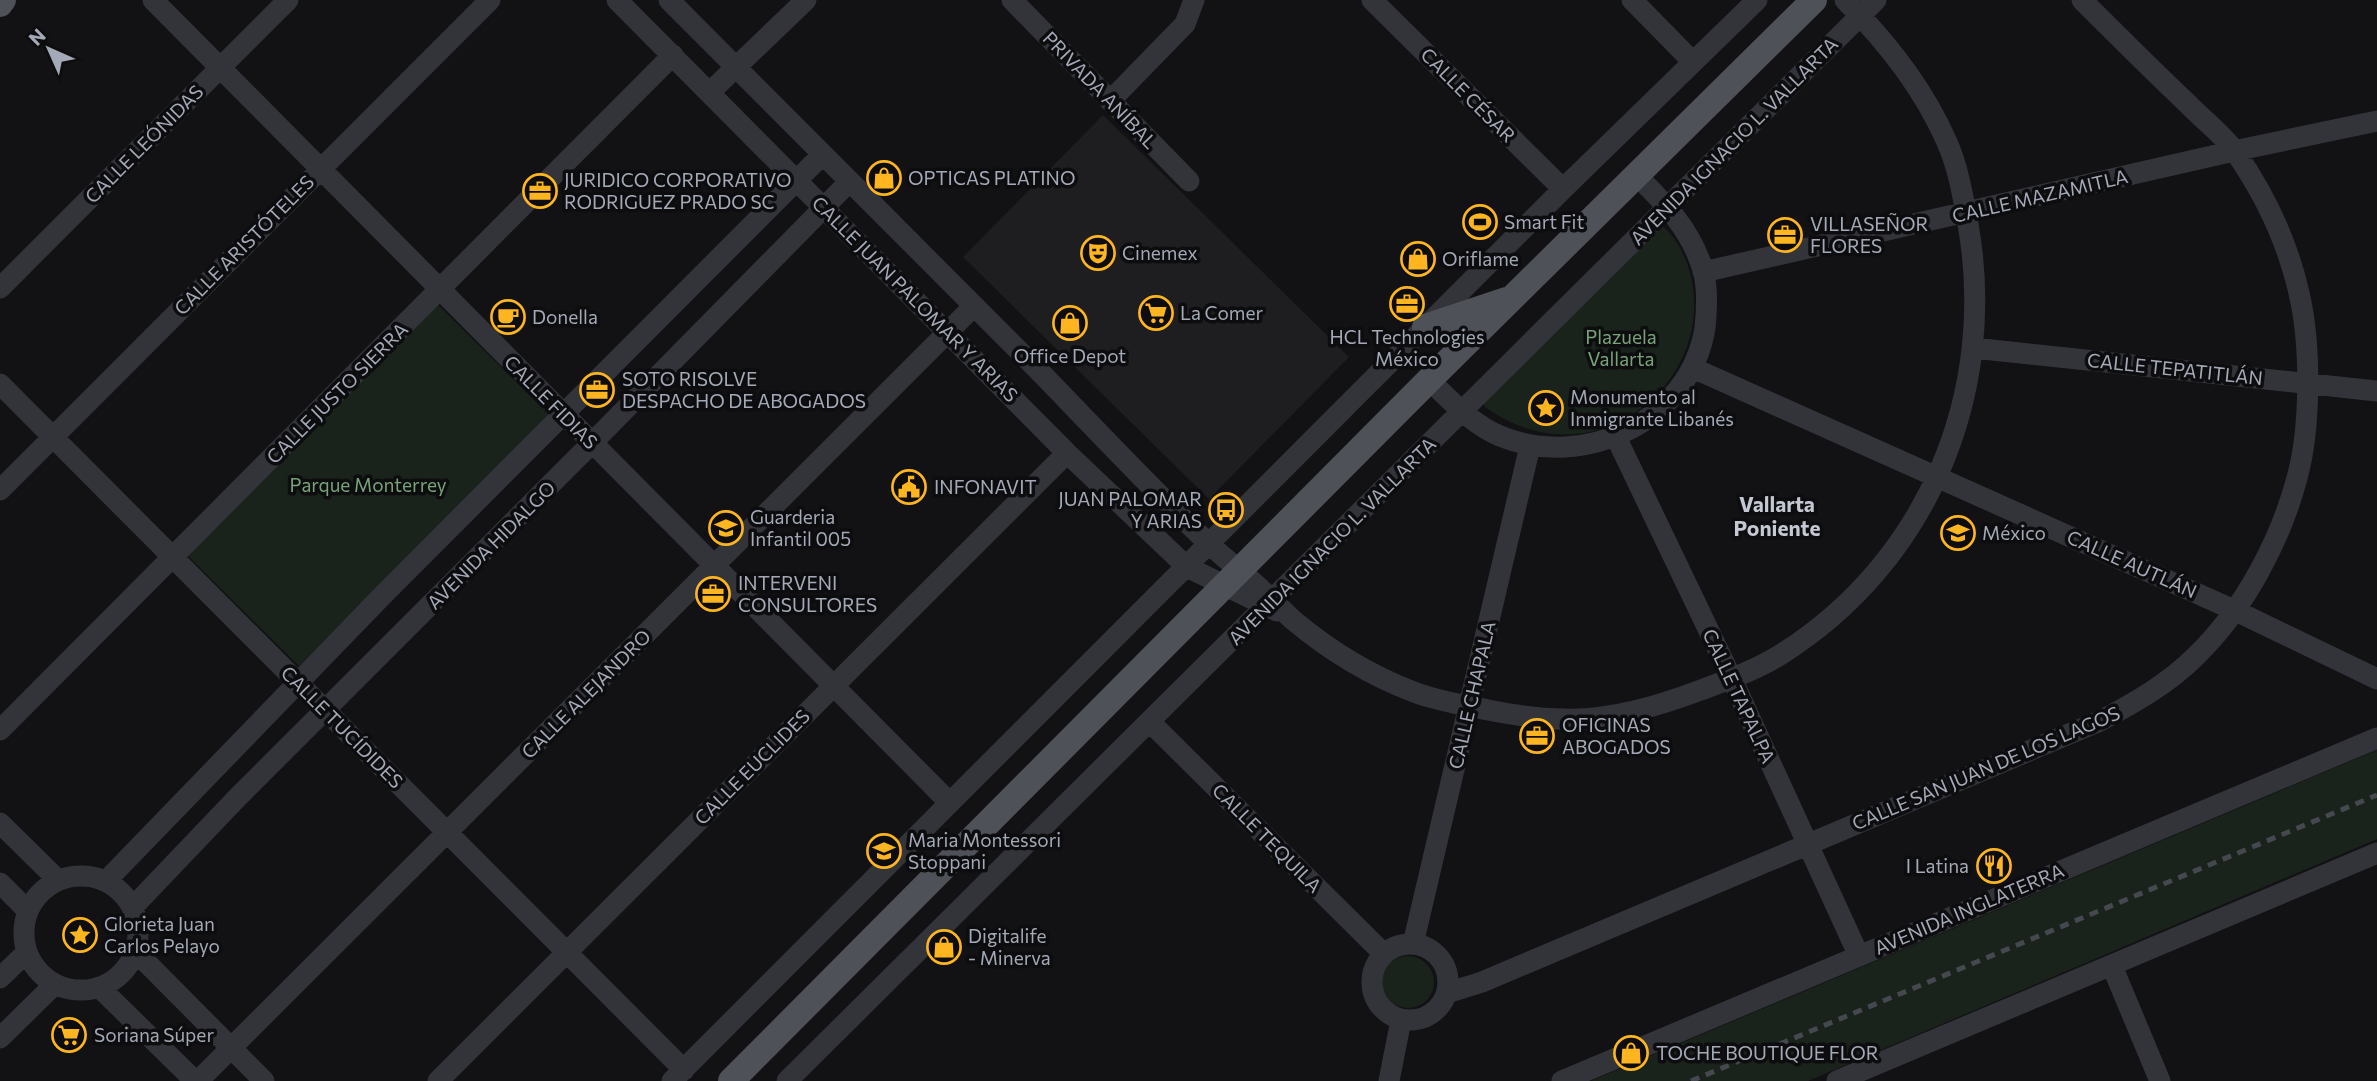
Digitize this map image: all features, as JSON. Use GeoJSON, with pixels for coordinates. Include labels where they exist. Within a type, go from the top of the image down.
{"type":"FeatureCollection","features":[{"type":"Feature","properties":{"kind":"main road"},"geometry":{"type":"LineString","coordinates":[[0,4],[3,0]]}},
{"type":"Feature","properties":{"kind":"main road"},"geometry":{"type":"LineString","coordinates":[[731,1081],[1429,380],[1814,0]]}},
{"type":"Feature","properties":{"kind":"main road"},"geometry":{"type":"LineString","coordinates":[[1425,327],[1511,299]]}},
{"type":"Feature","properties":{"kind":"street","name":"CALLE FIDIAS"},"geometry":{"type":"LineString","coordinates":[[152,0],[950,803]]}},
{"type":"Feature","properties":{"kind":"street","name":"CALLE LEÓNIDAS"},"geometry":{"type":"LineString","coordinates":[[0,288],[288,0]]}},
{"type":"Feature","properties":{"kind":"street","name":"CALLE ARISTÓTELES"},"geometry":{"type":"LineString","coordinates":[[0,490],[490,0]]}},
{"type":"Feature","properties":{"kind":"street","name":"CALLE JUAN PALOMAR Y ARIAS"},"geometry":{"type":"LineString","coordinates":[[617,0],[1067,453],[1187,568],[1231,578]]}},
{"type":"Feature","properties":{"kind":"street","name":"CALLE JUAN PALOMAR Y ARIAS"},"geometry":{"type":"LineString","coordinates":[[669,0],[1209,545],[1231,578]]}},
{"type":"Feature","properties":{"kind":"street"},"geometry":{"type":"LineString","coordinates":[[710,92],[806,0]]}},
{"type":"Feature","properties":{"kind":"street","name":"PRIVADA ANÍBAL"},"geometry":{"type":"LineString","coordinates":[[1012,0],[1189,181]]}},
{"type":"Feature","properties":{"kind":"street"},"geometry":{"type":"LineString","coordinates":[[1110,100],[1185,24],[1194,0]]}},
{"type":"Feature","properties":{"kind":"street","name":"CALLE CÉSAR"},"geometry":{"type":"LineString","coordinates":[[1372,0],[1563,189]]}},
{"type":"Feature","properties":{"kind":"street"},"geometry":{"type":"LineString","coordinates":[[1632,0],[1693,62]]}},
{"type":"Feature","properties":{"kind":"street"},"geometry":{"type":"LineString","coordinates":[[678,1075],[1563,189],[1757,0]]}},
{"type":"Feature","properties":{"kind":"street"},"geometry":{"type":"LineString","coordinates":[[1231,578],[1288,615],[1324,645],[1373,675],[1420,694],[1470,707],[1521,716],[1568,720],[1606,716],[1653,706],[1732,679],[1776,657],[1817,629],[1857,594],[1892,555],[1937,477],[1957,426],[1967,389],[1973,348],[1975,279],[1966,214],[1948,144],[1930,109],[1901,64],[1845,0]]}},
{"type":"Feature","properties":{"kind":"street","name":"AVENIDA IGNACIO L. VALLARTA"},"geometry":{"type":"LineString","coordinates":[[787,1081],[1876,0]]}},
{"type":"Feature","properties":{"kind":"street","name":"CALLE SAN JUAN DE LOS LAGOS"},"geometry":{"type":"LineString","coordinates":[[1447,993],[1482,982],[2100,721],[2168,681],[2197,656],[2234,610],[2277,536],[2298,476],[2305,428],[2307,383],[2306,335],[2299,293],[2288,253],[2266,205],[2234,150],[2082,0]]}},
{"type":"Feature","properties":{"kind":"street","name":"CALLE JUSTO SIERRA"},"geometry":{"type":"LineString","coordinates":[[0,730],[673,55]]}},
{"type":"Feature","properties":{"kind":"street","name":"CALLE MAZAMITLA"},"geometry":{"type":"LineString","coordinates":[[1703,272],[1966,214],[2234,150],[2377,121]]}},
{"type":"Feature","properties":{"kind":"street"},"geometry":{"type":"LineString","coordinates":[[106,881],[298,682],[822,155]]}},
{"type":"Feature","properties":{"kind":"street"},"geometry":{"type":"LineString","coordinates":[[1429,380],[1462,412],[1498,435],[1531,446],[1586,445],[1616,437],[1646,422],[1673,396],[1693,368],[1703,341],[1707,311],[1703,272],[1687,233],[1668,206],[1636,175]]}},
{"type":"Feature","properties":{"kind":"street","name":"AVENIDA HIDALGO"},"geometry":{"type":"LineString","coordinates":[[132,908],[235,800],[849,182]]}},
{"type":"Feature","properties":{"kind":"street","name":"CALLE ALEJANDRO"},"geometry":{"type":"LineString","coordinates":[[196,1081],[974,306]]}},
{"type":"Feature","properties":{"kind":"street","name":"CALLE TEPATITLÁN"},"geometry":{"type":"LineString","coordinates":[[1973,348],[2377,391]]}},
{"type":"Feature","properties":{"kind":"street","name":"CALLE AUTLÁN"},"geometry":{"type":"LineString","coordinates":[[1693,368],[2234,610],[2377,679]]}},
{"type":"Feature","properties":{"kind":"street","name":"CALLE TUCÍDIDES"},"geometry":{"type":"LineString","coordinates":[[0,384],[567,952],[678,1075]]}},
{"type":"Feature","properties":{"kind":"street","name":"CALLE TAPALPA"},"geometry":{"type":"LineString","coordinates":[[1616,437],[1732,679],[1859,956]]}},
{"type":"Feature","properties":{"kind":"street","name":"CALLE CHAPALA"},"geometry":{"type":"LineString","coordinates":[[1413,944],[1531,446]]}},
{"type":"Feature","properties":{"kind":"street","name":"CALLE EUCLIDES"},"geometry":{"type":"LineString","coordinates":[[438,1081],[1067,453]]}},
{"type":"Feature","properties":{"kind":"street","name":"CALLE TEQUILA"},"geometry":{"type":"LineString","coordinates":[[1150,722],[1384,954]]}},
{"type":"Feature","properties":{"kind":"street","name":"AVENIDA INGLATERRA"},"geometry":{"type":"LineString","coordinates":[[1562,1081],[2377,738]]}},
{"type":"Feature","properties":{"kind":"street"},"geometry":{"type":"LineString","coordinates":[[0,823],[58,880]]}},
{"type":"Feature","properties":{"kind":"street"},"geometry":{"type":"LineString","coordinates":[[1838,1081],[2377,853]]}},
{"type":"Feature","properties":{"kind":"street"},"geometry":{"type":"LineString","coordinates":[[74,876],[106,881],[121,892],[132,908],[137,929],[135,951],[121,973],[99,987],[77,989],[55,984],[33,965],[27,951],[24,938],[28,911],[35,898],[58,880],[74,876]]}},
{"type":"Feature","properties":{"kind":"street"},"geometry":{"type":"LineString","coordinates":[[0,883],[28,911]]}},
{"type":"Feature","properties":{"kind":"street"},"geometry":{"type":"LineString","coordinates":[[1413,944],[1434,952],[1442,960],[1447,971],[1447,993],[1434,1012],[1424,1018],[1401,1020],[1381,1008],[1371,986],[1377,963],[1384,954],[1403,945],[1413,944]]}},
{"type":"Feature","properties":{"kind":"street"},"geometry":{"type":"LineString","coordinates":[[0,978],[27,951]]}},
{"type":"Feature","properties":{"kind":"street"},"geometry":{"type":"LineString","coordinates":[[135,951],[264,1081]]}},
{"type":"Feature","properties":{"kind":"street"},"geometry":{"type":"LineString","coordinates":[[2112,966],[2160,1081]]}},
{"type":"Feature","properties":{"kind":"street"},"geometry":{"type":"LineString","coordinates":[[0,1038],[55,984]]}},
{"type":"Feature","properties":{"kind":"street"},"geometry":{"type":"LineString","coordinates":[[99,987],[196,1081]]}},
{"type":"Feature","properties":{"kind":"street"},"geometry":{"type":"LineString","coordinates":[[1389,1081],[1401,1020]]}},
{"type":"Feature","properties":{"kind":"shaded area"},"geometry":{"type":"Polygon","coordinates":[[[1103,115],[1349,357],[1209,499],[963,257],[1103,115]]]}},
{"type":"Feature","properties":{"kind":"green space","name":"Plazuela Vallarta"},"geometry":{"type":"Polygon","coordinates":[[[1662,226],[1677,242],[1687,263],[1694,308],[1690,338],[1679,365],[1662,389],[1640,409],[1614,424],[1585,433],[1554,434],[1535,431],[1509,421],[1485,407],[1483,403],[1662,226]]]}},
{"type":"Feature","properties":{"kind":"green space","name":"Parque Monterrey"},"geometry":{"type":"Polygon","coordinates":[[[438,305],[549,414],[299,666],[188,556],[438,305]]]}},
{"type":"Feature","properties":{"kind":"green space"},"geometry":{"type":"Polygon","coordinates":[[[2377,750],[2377,839],[1808,1081],[1591,1081],[2377,750]]]}},
{"type":"Feature","properties":{"kind":"green space"},"geometry":{"type":"Polygon","coordinates":[[[1408,956],[1427,963],[1434,982],[1427,1001],[1408,1008],[1389,1001],[1382,982],[1389,963],[1408,956]]]}},
{"type":"Feature","properties":{"kind":"railway"},"geometry":{"type":"LineString","coordinates":[[1691,1081],[2377,795]]}},
{"type":"Feature","properties":{"kind":"place","name":"OPTICAS PLATINO"},"geometry":{"type":"Point","coordinates":[884,178]}},
{"type":"Feature","properties":{"kind":"place","name":"JURIDICO CORPORATIVO RODRIGUEZ PRADO SC"},"geometry":{"type":"Point","coordinates":[540,191]}},
{"type":"Feature","properties":{"kind":"place","name":"Smart Fit"},"geometry":{"type":"Point","coordinates":[1480,222]}},
{"type":"Feature","properties":{"kind":"place","name":"VILLASEÑOR FLORES"},"geometry":{"type":"Point","coordinates":[1785,235]}},
{"type":"Feature","properties":{"kind":"place","name":"Cinemex"},"geometry":{"type":"Point","coordinates":[1098,253]}},
{"type":"Feature","properties":{"kind":"place","name":"Oriflame"},"geometry":{"type":"Point","coordinates":[1418,259]}},
{"type":"Feature","properties":{"kind":"place","name":"HCL Technologies México"},"geometry":{"type":"Point","coordinates":[1407,304]}},
{"type":"Feature","properties":{"kind":"place","name":"La Comer"},"geometry":{"type":"Point","coordinates":[1156,313]}},
{"type":"Feature","properties":{"kind":"place","name":"Donella"},"geometry":{"type":"Point","coordinates":[508,317]}},
{"type":"Feature","properties":{"kind":"place","name":"Office Depot"},"geometry":{"type":"Point","coordinates":[1070,323]}},
{"type":"Feature","properties":{"kind":"place","name":"SOTO RISOLVE DESPACHO DE ABOGADOS"},"geometry":{"type":"Point","coordinates":[597,390]}},
{"type":"Feature","properties":{"kind":"place","name":"Monumento al Inmigrante Libanés"},"geometry":{"type":"Point","coordinates":[1546,408]}},
{"type":"Feature","properties":{"kind":"place","name":"INFONAVIT"},"geometry":{"type":"Point","coordinates":[909,487]}},
{"type":"Feature","properties":{"kind":"place","name":"JUAN PALOMAR Y ARIAS"},"geometry":{"type":"Point","coordinates":[1226,510]}},
{"type":"Feature","properties":{"kind":"place","name":"Guarderia Infantil 005"},"geometry":{"type":"Point","coordinates":[726,528]}},
{"type":"Feature","properties":{"kind":"place","name":"México"},"geometry":{"type":"Point","coordinates":[1958,533]}},
{"type":"Feature","properties":{"kind":"place","name":"INTERVENI CONSULTORES"},"geometry":{"type":"Point","coordinates":[713,594]}},
{"type":"Feature","properties":{"kind":"place","name":"OFICINAS ABOGADOS"},"geometry":{"type":"Point","coordinates":[1537,736]}},
{"type":"Feature","properties":{"kind":"place","name":"Maria Montessori Stoppani"},"geometry":{"type":"Point","coordinates":[884,851]}},
{"type":"Feature","properties":{"kind":"place","name":"I Latina"},"geometry":{"type":"Point","coordinates":[1994,866]}},
{"type":"Feature","properties":{"kind":"place","name":"Glorieta Juan Carlos Pelayo"},"geometry":{"type":"Point","coordinates":[80,935]}},
{"type":"Feature","properties":{"kind":"place","name":"Digitalife - Minerva"},"geometry":{"type":"Point","coordinates":[944,947]}},
{"type":"Feature","properties":{"kind":"place","name":"Soriana Súper"},"geometry":{"type":"Point","coordinates":[69,1035]}},
{"type":"Feature","properties":{"kind":"place","name":"TOCHE BOUTIQUE FLOR"},"geometry":{"type":"Point","coordinates":[1631,1053]}},
{"type":"Feature","properties":{"kind":"district","name":"Vallarta Poniente"},"geometry":{"type":"Point","coordinates":[1777,517]}}]}
